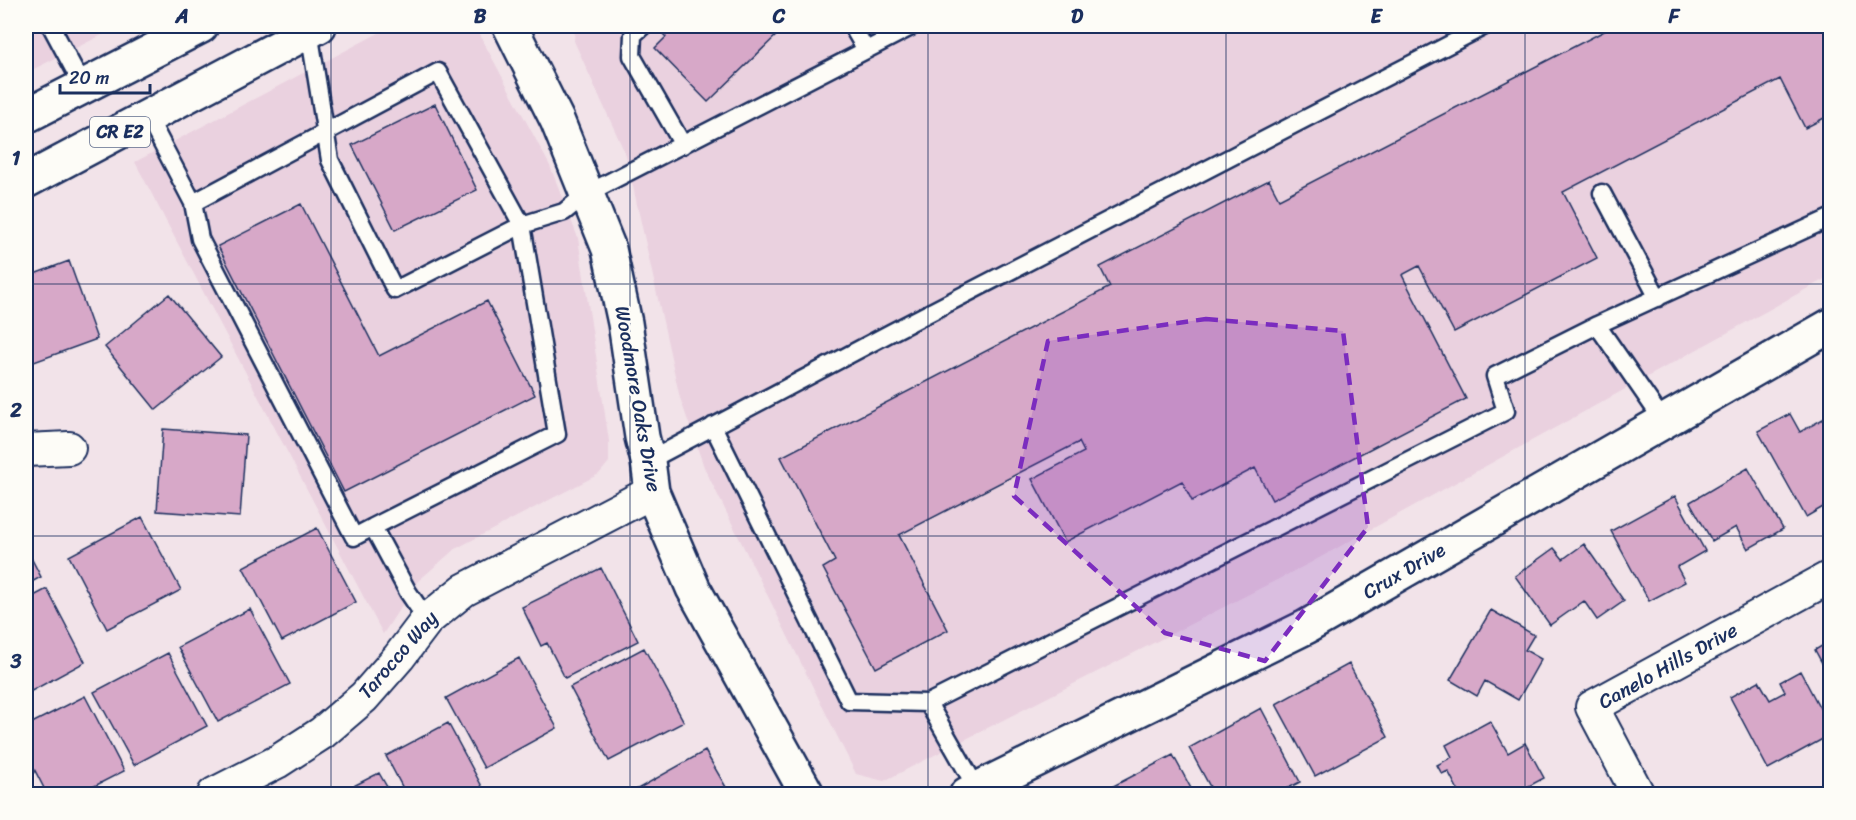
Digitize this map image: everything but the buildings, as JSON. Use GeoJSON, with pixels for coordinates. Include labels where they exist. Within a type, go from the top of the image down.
{"type":"FeatureCollection","features":[{"type":"Feature","properties":{"kind":"street"},"geometry":{"type":"LineString","coordinates":[[26,116],[201,26]]}},
{"type":"Feature","properties":{"kind":"street","name":"Woodmore Oaks Drive"},"geometry":{"type":"LineString","coordinates":[[510,26],[556,120],[609,249],[625,323],[650,477],[693,588],[807,795]]}},
{"type":"Feature","properties":{"kind":"street","name":"CR E2"},"geometry":{"type":"LineString","coordinates":[[26,181],[314,28]]}},
{"type":"Feature","properties":{"kind":"street","name":"Crux Drive"},"geometry":{"type":"LineString","coordinates":[[972,792],[1306,627],[1830,326]]}},
{"type":"Feature","properties":{"kind":"street"},"geometry":{"type":"LineString","coordinates":[[26,450],[69,448]]}},
{"type":"Feature","properties":{"kind":"street","name":"Tarocco Way"},"geometry":{"type":"LineString","coordinates":[[214,795],[277,762],[322,733],[364,697],[427,620],[464,590],[650,477]]}},
{"type":"Feature","properties":{"kind":"street","name":"Canelo Hills Drive"},"geometry":{"type":"LineString","coordinates":[[1638,795],[1592,707],[1830,577]]}},
{"type":"Feature","properties":{"kind":"lane"},"geometry":{"type":"LineString","coordinates":[[51,26],[83,86]]}},
{"type":"Feature","properties":{"kind":"lane"},"geometry":{"type":"LineString","coordinates":[[643,26],[633,35],[632,56],[683,145]]}},
{"type":"Feature","properties":{"kind":"lane"},"geometry":{"type":"LineString","coordinates":[[852,26],[866,50]]}},
{"type":"Feature","properties":{"kind":"lane"},"geometry":{"type":"LineString","coordinates":[[314,28],[330,160],[395,290],[522,225],[564,212],[586,195],[913,26]]}},
{"type":"Feature","properties":{"kind":"lane"},"geometry":{"type":"LineString","coordinates":[[650,477],[713,426],[1485,26]]}},
{"type":"Feature","properties":{"kind":"lane"},"geometry":{"type":"LineString","coordinates":[[148,117],[193,203],[200,238],[354,537],[557,434],[522,225],[438,72],[193,203]]}},
{"type":"Feature","properties":{"kind":"lane"},"geometry":{"type":"LineString","coordinates":[[1602,193],[1658,298]]}},
{"type":"Feature","properties":{"kind":"lane"},"geometry":{"type":"LineString","coordinates":[[713,426],[849,701],[928,703],[1506,411],[1495,376],[1597,325],[1830,218]]}},
{"type":"Feature","properties":{"kind":"lane"},"geometry":{"type":"LineString","coordinates":[[1597,325],[1664,422]]}},
{"type":"Feature","properties":{"kind":"lane"},"geometry":{"type":"LineString","coordinates":[[373,527],[408,591],[427,620]]}},
{"type":"Feature","properties":{"kind":"lane"},"geometry":{"type":"LineString","coordinates":[[928,703],[972,792]]}},
{"type":"Feature","properties":{"kind":"highlighted area"},"geometry":{"type":"Polygon","coordinates":[[[1206,319],[1343,331],[1368,527],[1265,661],[1165,633],[1014,496],[1048,341],[1206,319]]]}},
{"type":"Feature","properties":{"kind":"shaded area"},"geometry":{"type":"Polygon","coordinates":[[[26,26],[120,26],[26,73],[26,26]]]}},
{"type":"Feature","properties":{"kind":"shaded area"},"geometry":{"type":"Polygon","coordinates":[[[392,26],[475,26],[550,166],[578,238],[609,441],[609,462],[599,474],[455,549],[417,582],[383,634],[135,162],[392,26]]]}},
{"type":"Feature","properties":{"kind":"shaded area"},"geometry":{"type":"Polygon","coordinates":[[[575,26],[1830,26],[1830,276],[1310,563],[884,781],[856,774],[704,467],[680,398],[626,155],[574,41],[575,26]]]}}]}
